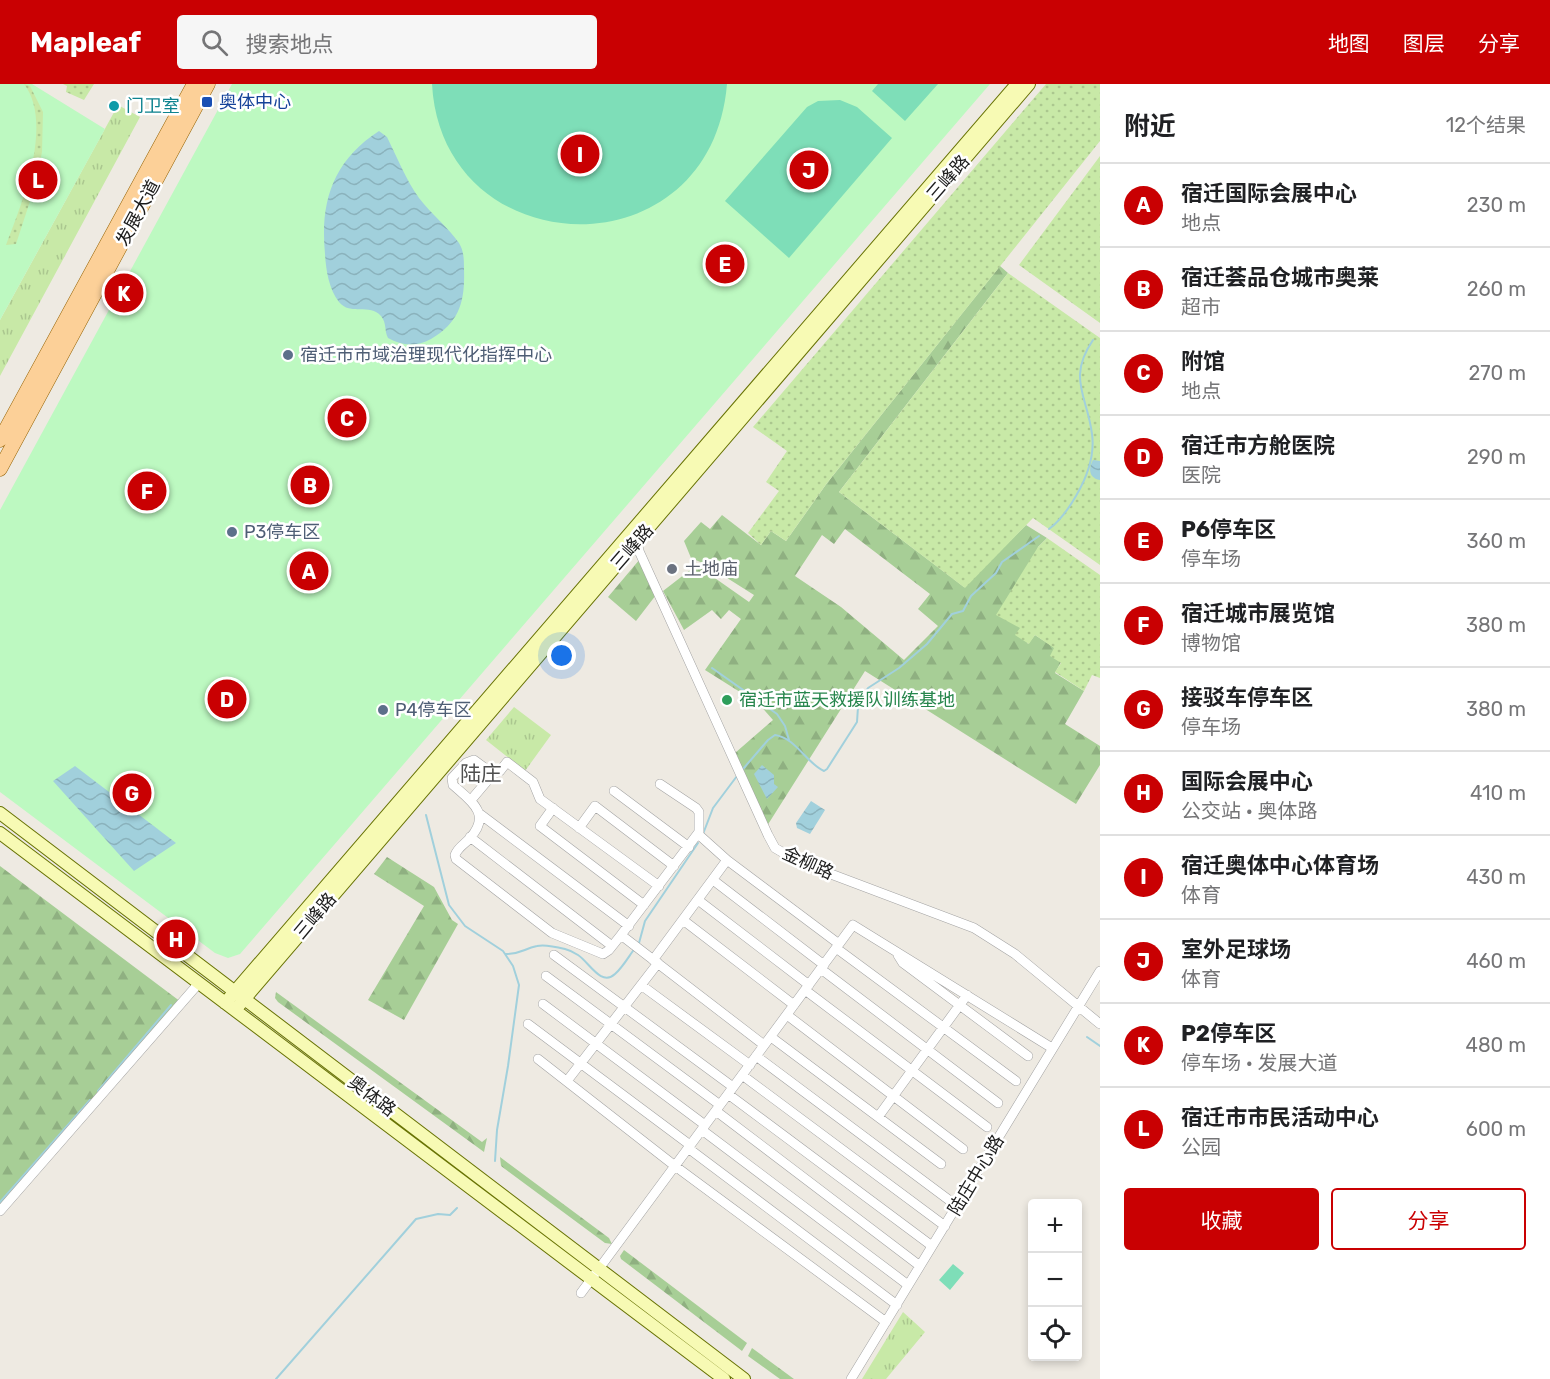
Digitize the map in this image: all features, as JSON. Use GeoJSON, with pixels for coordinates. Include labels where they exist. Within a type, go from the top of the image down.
{"type":"FeatureCollection","features":[{"type":"Feature","properties":{"kind":"main road","name":"发展大道"},"geometry":{"type":"LineString","coordinates":[[0,440],[194,84]]}},
{"type":"Feature","properties":{"kind":"main road","name":"发展大道"},"geometry":{"type":"LineString","coordinates":[[0,469],[208,84]]}},
{"type":"Feature","properties":{"kind":"main road","name":"三峰路"},"geometry":{"type":"LineString","coordinates":[[230,1007],[1017,84]]}},
{"type":"Feature","properties":{"kind":"main road","name":"三峰路"},"geometry":{"type":"LineString","coordinates":[[439,763],[637,541],[1029,84]]}},
{"type":"Feature","properties":{"kind":"main road","name":"奥体路"},"geometry":{"type":"LineString","coordinates":[[0,813],[240,996],[595,1274],[724,1379]]}},
{"type":"Feature","properties":{"kind":"main road","name":"奥体路"},"geometry":{"type":"LineString","coordinates":[[0,832],[230,1007],[595,1274],[744,1379]]}},
{"type":"Feature","properties":{"kind":"street","name":"金柳路"},"geometry":{"type":"LineString","coordinates":[[637,541],[639,551],[739,773],[768,835],[778,850],[813,867],[974,928],[1016,954],[1100,1024]]}},
{"type":"Feature","properties":{"kind":"street"},"geometry":{"type":"LineString","coordinates":[[493,774],[474,760],[466,763],[457,772],[452,778],[453,785],[471,801],[480,814],[629,926]]}},
{"type":"Feature","properties":{"kind":"street"},"geometry":{"type":"LineString","coordinates":[[471,801],[493,774],[500,771],[507,762],[533,783],[538,796],[658,886]]}},
{"type":"Feature","properties":{"kind":"street"},"geometry":{"type":"LineString","coordinates":[[439,763],[457,772]]}},
{"type":"Feature","properties":{"kind":"street"},"geometry":{"type":"LineString","coordinates":[[480,814],[480,821],[470,837],[457,849],[456,859],[552,933],[603,954],[629,926],[698,834],[699,812],[696,808],[660,784]]}},
{"type":"Feature","properties":{"kind":"street"},"geometry":{"type":"LineString","coordinates":[[614,791],[688,847]]}},
{"type":"Feature","properties":{"kind":"street"},"geometry":{"type":"LineString","coordinates":[[579,828],[595,806],[674,866]]}},
{"type":"Feature","properties":{"kind":"street"},"geometry":{"type":"LineString","coordinates":[[553,808],[540,826],[644,905]]}},
{"type":"Feature","properties":{"kind":"street"},"geometry":{"type":"LineString","coordinates":[[698,834],[727,860],[943,1028],[1016,1081]]}},
{"type":"Feature","properties":{"kind":"street"},"geometry":{"type":"LineString","coordinates":[[470,837],[612,946]]}},
{"type":"Feature","properties":{"kind":"street"},"geometry":{"type":"LineString","coordinates":[[567,1082],[641,985],[683,920],[727,860]]}},
{"type":"Feature","properties":{"kind":"street"},"geometry":{"type":"LineString","coordinates":[[713,880],[998,1103]]}},
{"type":"Feature","properties":{"kind":"street"},"geometry":{"type":"LineString","coordinates":[[698,900],[911,1071],[987,1127]]}},
{"type":"Feature","properties":{"kind":"street"},"geometry":{"type":"LineString","coordinates":[[683,920],[794,1005]]}},
{"type":"Feature","properties":{"kind":"street"},"geometry":{"type":"LineString","coordinates":[[581,1293],[853,925],[1052,1048]]}},
{"type":"Feature","properties":{"kind":"street"},"geometry":{"type":"LineString","coordinates":[[621,935],[764,1045]]}},
{"type":"Feature","properties":{"kind":"street"},"geometry":{"type":"LineString","coordinates":[[897,952],[903,963],[1028,1056]]}},
{"type":"Feature","properties":{"kind":"street"},"geometry":{"type":"LineString","coordinates":[[554,955],[932,1246]]}},
{"type":"Feature","properties":{"kind":"street","name":"陆庄中心路"},"geometry":{"type":"LineString","coordinates":[[851,1379],[1100,970]]}},
{"type":"Feature","properties":{"kind":"street"},"geometry":{"type":"LineString","coordinates":[[546,976],[611,1024],[920,1266]]}},
{"type":"Feature","properties":{"kind":"street"},"geometry":{"type":"LineString","coordinates":[[0,1211],[199,983]]}},
{"type":"Feature","properties":{"kind":"street"},"geometry":{"type":"LineString","coordinates":[[641,985],[753,1061],[957,1206]]}},
{"type":"Feature","properties":{"kind":"street"},"geometry":{"type":"LineString","coordinates":[[878,1117],[967,995]]}},
{"type":"Feature","properties":{"kind":"street"},"geometry":{"type":"LineString","coordinates":[[543,1004],[909,1285]]}},
{"type":"Feature","properties":{"kind":"street"},"geometry":{"type":"LineString","coordinates":[[786,1015],[963,1149]]}},
{"type":"Feature","properties":{"kind":"street"},"geometry":{"type":"LineString","coordinates":[[528,1024],[897,1305]]}},
{"type":"Feature","properties":{"kind":"street"},"geometry":{"type":"LineString","coordinates":[[771,1037],[941,1164]]}},
{"type":"Feature","properties":{"kind":"street"},"geometry":{"type":"LineString","coordinates":[[538,1059],[675,1166],[886,1322]]}},
{"type":"Feature","properties":{"kind":"street"},"geometry":{"type":"LineString","coordinates":[[742,1075],[945,1226]]}},
{"type":"Feature","properties":{"kind":"green space"},"geometry":{"type":"Polygon","coordinates":[[[0,84],[32,84],[105,129],[0,320],[0,84]]]}},
{"type":"Feature","properties":{"kind":"green space"},"geometry":{"type":"Polygon","coordinates":[[[24,84],[30,86],[43,112],[42,152],[36,183],[16,244],[6,245],[27,186],[36,141],[36,120],[32,100],[24,84]]]}},
{"type":"Feature","properties":{"kind":"green space"},"geometry":{"type":"Polygon","coordinates":[[[63,84],[94,84],[84,100],[66,92],[67,86],[63,84]]]}},
{"type":"Feature","properties":{"kind":"green space"},"geometry":{"type":"Polygon","coordinates":[[[232,84],[990,84],[240,954],[228,958],[215,953],[0,792],[0,510],[232,84]]]}},
{"type":"Feature","properties":{"kind":"green space"},"geometry":{"type":"Polygon","coordinates":[[[432,84],[727,84],[710,147],[676,191],[629,216],[577,224],[526,215],[480,188],[447,144],[432,84]]]}},
{"type":"Feature","properties":{"kind":"green space"},"geometry":{"type":"Polygon","coordinates":[[[878,84],[938,84],[905,121],[872,91],[878,84]]]}},
{"type":"Feature","properties":{"kind":"green space"},"geometry":{"type":"Polygon","coordinates":[[[1046,84],[1100,84],[1100,141],[827,483],[786,541],[771,531],[761,545],[748,533],[779,491],[766,482],[787,451],[753,427],[1046,84]]]}},
{"type":"Feature","properties":{"kind":"green space"},"geometry":{"type":"Polygon","coordinates":[[[840,100],[857,107],[892,138],[789,258],[725,201],[807,107],[818,101],[840,100]]]}},
{"type":"Feature","properties":{"kind":"green space"},"geometry":{"type":"Polygon","coordinates":[[[118,105],[140,117],[0,376],[0,320],[118,105]]]}},
{"type":"Feature","properties":{"kind":"green space"},"geometry":{"type":"Polygon","coordinates":[[[1100,156],[1100,323],[1019,265],[1100,156]]]}},
{"type":"Feature","properties":{"kind":"green space"},"geometry":{"type":"Polygon","coordinates":[[[1000,266],[1008,273],[839,492],[964,587],[1026,525],[1047,538],[1038,547],[1020,628],[1028,644],[1035,635],[1055,648],[1061,662],[1055,673],[1084,691],[1065,724],[1100,746],[1100,765],[1076,804],[865,671],[767,826],[735,753],[773,720],[759,704],[705,670],[741,619],[729,610],[721,619],[712,610],[684,630],[663,591],[694,567],[702,569],[749,602],[754,595],[705,564],[691,558],[684,541],[701,522],[710,529],[722,515],[761,545],[771,531],[786,541],[827,483],[1000,266]],[[845,529],[834,544],[822,535],[795,576],[841,607],[904,660],[938,626],[918,609],[930,594],[845,529]]]}},
{"type":"Feature","properties":{"kind":"green space"},"geometry":{"type":"Polygon","coordinates":[[[1008,273],[1100,338],[1100,565],[1033,518],[965,588],[839,492],[1008,273]]]}},
{"type":"Feature","properties":{"kind":"green space"},"geometry":{"type":"Polygon","coordinates":[[[1047,538],[1100,575],[1100,678],[1092,675],[1084,691],[1055,672],[1061,663],[1050,656],[1054,648],[1035,635],[1029,644],[1015,635],[1020,628],[996,615],[1038,547],[1047,538]]]}},
{"type":"Feature","properties":{"kind":"green space"},"geometry":{"type":"Polygon","coordinates":[[[640,559],[656,595],[636,621],[608,597],[640,559]]]}},
{"type":"Feature","properties":{"kind":"green space"},"geometry":{"type":"Polygon","coordinates":[[[514,707],[551,735],[525,771],[486,740],[514,707]]]}},
{"type":"Feature","properties":{"kind":"green space"},"geometry":{"type":"Polygon","coordinates":[[[387,857],[434,887],[452,920],[458,924],[404,1020],[368,1000],[424,906],[374,874],[387,857]]]}},
{"type":"Feature","properties":{"kind":"green space"},"geometry":{"type":"Polygon","coordinates":[[[0,866],[181,1002],[0,1210],[0,866]]]}},
{"type":"Feature","properties":{"kind":"green space"},"geometry":{"type":"Polygon","coordinates":[[[276,992],[482,1142],[487,1138],[484,1152],[278,1002],[275,998],[276,992]]]}},
{"type":"Feature","properties":{"kind":"green space"},"geometry":{"type":"Polygon","coordinates":[[[500,1157],[609,1238],[612,1244],[605,1243],[501,1166],[500,1157]]]}},
{"type":"Feature","properties":{"kind":"green space"},"geometry":{"type":"Polygon","coordinates":[[[624,1250],[747,1343],[742,1351],[621,1259],[620,1256],[624,1250]]]}},
{"type":"Feature","properties":{"kind":"green space"},"geometry":{"type":"Polygon","coordinates":[[[953,1264],[964,1273],[950,1290],[939,1280],[953,1264]]]}},
{"type":"Feature","properties":{"kind":"green space"},"geometry":{"type":"Polygon","coordinates":[[[903,1312],[925,1332],[886,1379],[862,1379],[903,1312]]]}},
{"type":"Feature","properties":{"kind":"green space"},"geometry":{"type":"Polygon","coordinates":[[[752,1348],[794,1379],[780,1379],[748,1356],[752,1348]]]}},
{"type":"Feature","properties":{"kind":"water"},"geometry":{"type":"Polygon","coordinates":[[[379,131],[387,137],[419,198],[455,237],[463,252],[463,291],[459,310],[441,332],[420,343],[404,344],[393,341],[388,338],[383,319],[376,312],[344,306],[339,302],[330,286],[327,273],[325,217],[333,184],[350,155],[379,131]]]}},
{"type":"Feature","properties":{"kind":"water"},"geometry":{"type":"Polygon","coordinates":[[[1093,460],[1100,461],[1100,480],[1091,473],[1090,467],[1093,460]]]}},
{"type":"Feature","properties":{"kind":"water"},"geometry":{"type":"Polygon","coordinates":[[[762,765],[774,775],[774,784],[778,787],[767,799],[754,774],[762,765]]]}},
{"type":"Feature","properties":{"kind":"water"},"geometry":{"type":"Polygon","coordinates":[[[75,766],[176,843],[134,871],[53,781],[75,766]]]}},
{"type":"Feature","properties":{"kind":"water"},"geometry":{"type":"Polygon","coordinates":[[[811,801],[825,810],[810,834],[797,828],[796,823],[811,801]]]}},
{"type":"Feature","properties":{"kind":"waterway"},"geometry":{"type":"LineString","coordinates":[[1049,529],[1064,514],[1076,496],[1091,459],[1092,434],[1080,376],[1085,353],[1093,340]]}},
{"type":"Feature","properties":{"kind":"waterway"},"geometry":{"type":"LineString","coordinates":[[743,769],[775,735],[789,741],[824,771],[827,769],[857,722],[858,707],[868,688],[899,668],[927,644],[952,614],[963,611],[971,596],[996,573],[1002,562],[1039,536]]}},
{"type":"Feature","properties":{"kind":"waterway"},"geometry":{"type":"LineString","coordinates":[[712,668],[777,714],[785,726],[789,740]]}},
{"type":"Feature","properties":{"kind":"waterway"},"geometry":{"type":"LineString","coordinates":[[703,834],[713,808],[737,776]]}},
{"type":"Feature","properties":{"kind":"waterway"},"geometry":{"type":"LineString","coordinates":[[426,815],[449,905],[465,926],[503,951],[513,966],[519,985],[497,1130],[495,1161]]}},
{"type":"Feature","properties":{"kind":"waterway"},"geometry":{"type":"LineString","coordinates":[[639,943],[645,921],[698,843]]}},
{"type":"Feature","properties":{"kind":"waterway"},"geometry":{"type":"LineString","coordinates":[[505,954],[540,945],[562,948],[578,955],[595,972],[605,978],[615,974],[635,948]]}},
{"type":"Feature","properties":{"kind":"waterway"},"geometry":{"type":"LineString","coordinates":[[98,1091],[171,1005]]}},
{"type":"Feature","properties":{"kind":"waterway"},"geometry":{"type":"LineString","coordinates":[[1087,1037],[1100,1046]]}},
{"type":"Feature","properties":{"kind":"waterway"},"geometry":{"type":"LineString","coordinates":[[0,1202],[90,1100]]}},
{"type":"Feature","properties":{"kind":"waterway"},"geometry":{"type":"LineString","coordinates":[[276,1379],[416,1219],[438,1214],[450,1215],[457,1208]]}},
{"type":"Feature","properties":{"kind":"place","name":"奥体中心"},"geometry":{"type":"Point","coordinates":[207,102]}},
{"type":"Feature","properties":{"kind":"place","name":"门卫室"},"geometry":{"type":"Point","coordinates":[114,106]}},
{"type":"Feature","properties":{"kind":"place","name":"宿迁奥体中心体育场"},"geometry":{"type":"Point","coordinates":[580,154]}},
{"type":"Feature","properties":{"kind":"place","name":"室外足球场"},"geometry":{"type":"Point","coordinates":[809,170]}},
{"type":"Feature","properties":{"kind":"place","name":"宿迁市市民活动中心"},"geometry":{"type":"Point","coordinates":[38,180]}},
{"type":"Feature","properties":{"kind":"place","name":"P6停车区"},"geometry":{"type":"Point","coordinates":[725,264]}},
{"type":"Feature","properties":{"kind":"place","name":"P2停车区"},"geometry":{"type":"Point","coordinates":[124,293]}},
{"type":"Feature","properties":{"kind":"place","name":"宿迁市市域治理现代化指挥中心"},"geometry":{"type":"Point","coordinates":[288,355]}},
{"type":"Feature","properties":{"kind":"place","name":"附馆"},"geometry":{"type":"Point","coordinates":[347,418]}},
{"type":"Feature","properties":{"kind":"place","name":"宿迁荟品仓城市奥莱"},"geometry":{"type":"Point","coordinates":[310,485]}},
{"type":"Feature","properties":{"kind":"place","name":"宿迁城市展览馆"},"geometry":{"type":"Point","coordinates":[147,491]}},
{"type":"Feature","properties":{"kind":"place","name":"P3停车区"},"geometry":{"type":"Point","coordinates":[232,532]}},
{"type":"Feature","properties":{"kind":"place","name":"土地庙"},"geometry":{"type":"Point","coordinates":[672,569]}},
{"type":"Feature","properties":{"kind":"place","name":"宿迁国际会展中心"},"geometry":{"type":"Point","coordinates":[309,571]}},
{"type":"Feature","properties":{"kind":"place","name":"宿迁市方舱医院"},"geometry":{"type":"Point","coordinates":[227,699]}},
{"type":"Feature","properties":{"kind":"place","name":"宿迁市蓝天救援队训练基地"},"geometry":{"type":"Point","coordinates":[727,700]}},
{"type":"Feature","properties":{"kind":"place","name":"P4停车区"},"geometry":{"type":"Point","coordinates":[383,710]}},
{"type":"Feature","properties":{"kind":"place","name":"接驳车停车区"},"geometry":{"type":"Point","coordinates":[132,793]}},
{"type":"Feature","properties":{"kind":"place","name":"国际会展中心"},"geometry":{"type":"Point","coordinates":[176,939]}},
{"type":"Feature","properties":{"kind":"district","name":"陆庄"},"geometry":{"type":"Point","coordinates":[481,774]}}]}
